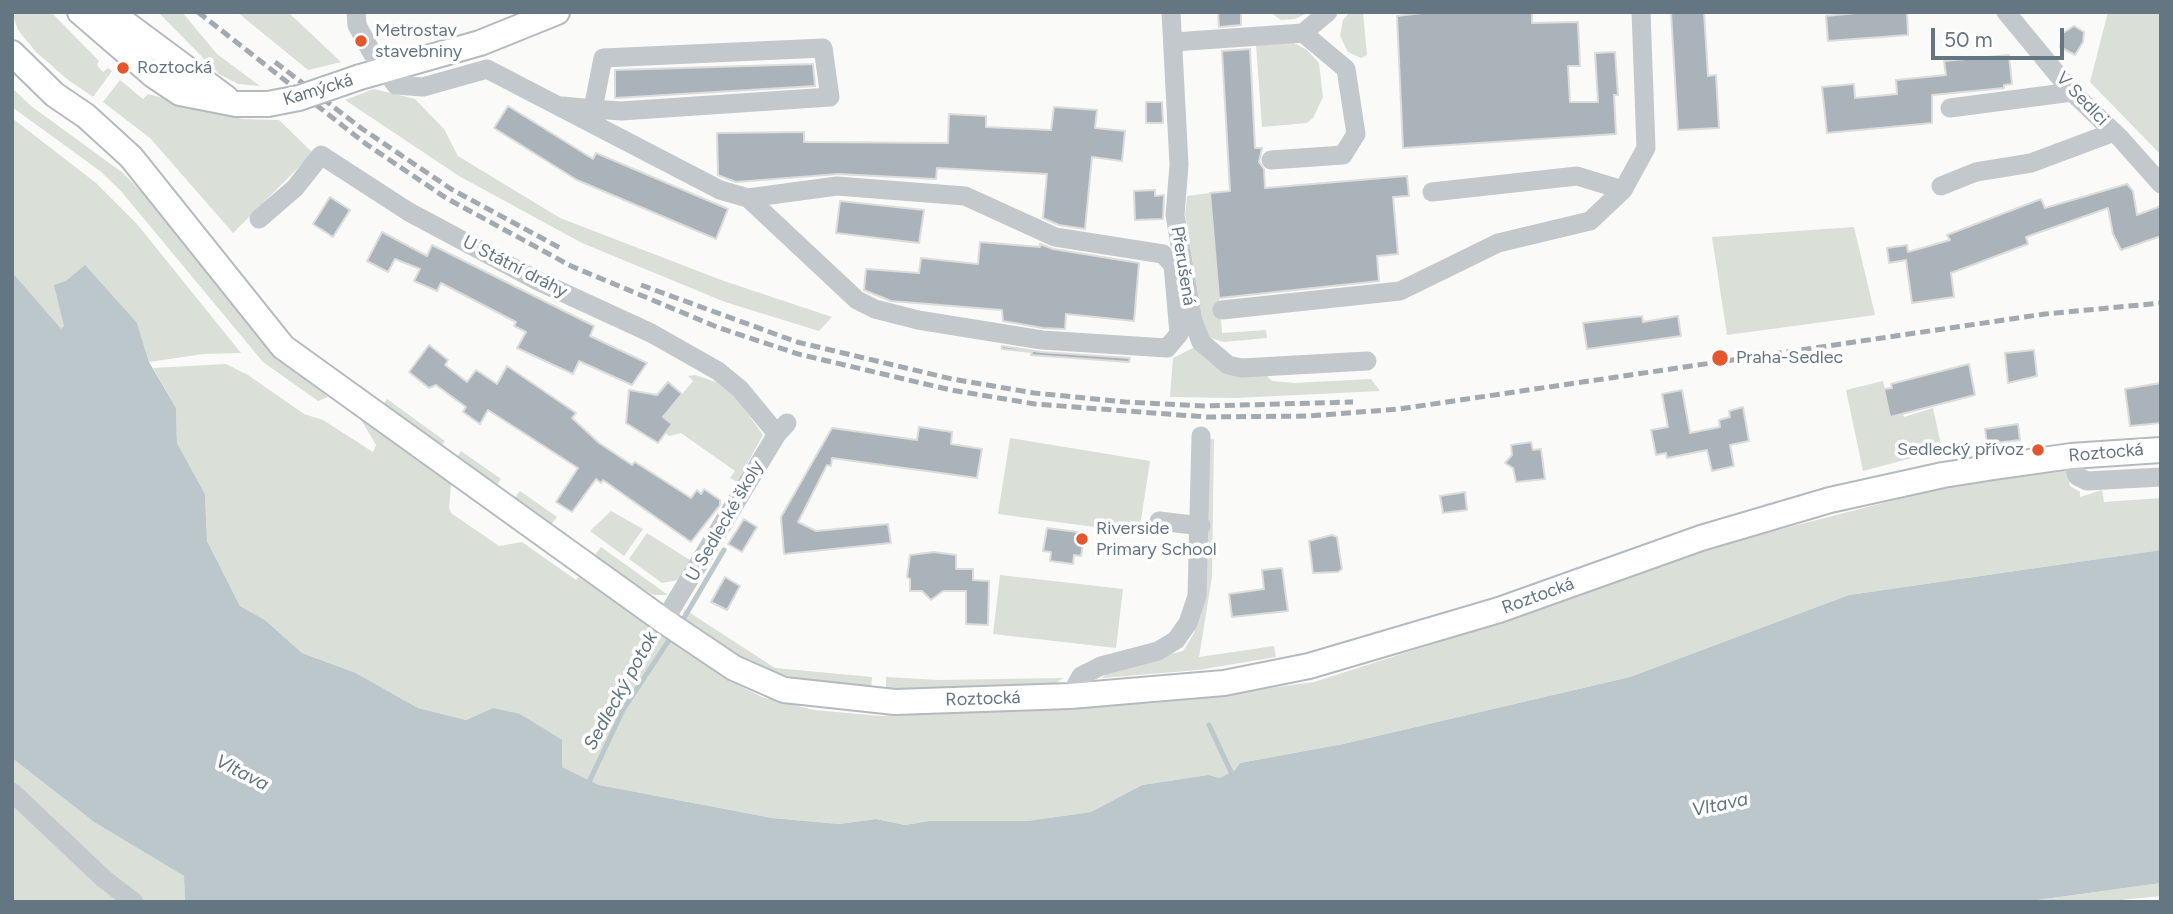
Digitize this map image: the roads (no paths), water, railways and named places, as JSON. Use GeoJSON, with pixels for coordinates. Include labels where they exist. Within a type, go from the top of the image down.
{"type":"FeatureCollection","features":[{"type":"Feature","properties":{"kind":"main road","name":"Kamýcká"},"geometry":{"type":"LineString","coordinates":[[80,12],[166,86],[193,97],[236,104],[268,104],[299,98],[360,77],[480,43],[557,12]]}},
{"type":"Feature","properties":{"kind":"main road"},"geometry":{"type":"LineString","coordinates":[[110,12],[168,58],[236,104]]}},
{"type":"Feature","properties":{"kind":"main road"},"geometry":{"type":"LineString","coordinates":[[124,12],[168,58]]}},
{"type":"Feature","properties":{"kind":"main road","name":"Roztocká"},"geometry":{"type":"LineString","coordinates":[[12,53],[55,95],[94,123],[131,157],[284,346],[664,621],[734,668],[784,690],[895,702],[1070,696],[1224,683],[1309,667],[1499,610],[1701,538],[1830,500],[1943,475],[2071,456],[2137,449],[2161,450]]}},
{"type":"Feature","properties":{"kind":"main road"},"geometry":{"type":"LineString","coordinates":[[12,74],[55,95]]}},
{"type":"Feature","properties":{"kind":"street"},"geometry":{"type":"LineString","coordinates":[[356,12],[357,24],[396,85],[423,87],[487,69],[720,190],[748,198],[837,186],[965,196],[1055,237],[1163,254],[1173,265],[1179,334],[1167,348],[1042,340],[918,320],[875,309],[857,300],[748,198]]}},
{"type":"Feature","properties":{"kind":"street","name":"Přerušená"},"geometry":{"type":"LineString","coordinates":[[1171,12],[1179,165],[1175,215],[1190,310],[1201,342],[1228,365],[1242,368],[1367,361]]}},
{"type":"Feature","properties":{"kind":"street"},"geometry":{"type":"LineString","coordinates":[[1174,42],[1303,33],[1328,12]]}},
{"type":"Feature","properties":{"kind":"street"},"geometry":{"type":"LineString","coordinates":[[1222,310],[1400,291],[1498,243],[1590,221],[1623,190],[1646,148],[1640,12]]}},
{"type":"Feature","properties":{"kind":"street","name":"V Sedlci"},"geometry":{"type":"LineString","coordinates":[[2006,12],[2072,92],[2114,132],[2161,184]]}},
{"type":"Feature","properties":{"kind":"street"},"geometry":{"type":"LineString","coordinates":[[1271,160],[1343,155],[1356,134],[1346,69],[1303,33]]}},
{"type":"Feature","properties":{"kind":"street"},"geometry":{"type":"LineString","coordinates":[[553,105],[621,111],[830,97],[823,48],[603,58],[593,108]]}},
{"type":"Feature","properties":{"kind":"street"},"geometry":{"type":"LineString","coordinates":[[1950,108],[2072,92]]}},
{"type":"Feature","properties":{"kind":"street"},"geometry":{"type":"LineString","coordinates":[[1941,186],[1976,172],[2031,163],[2114,132]]}},
{"type":"Feature","properties":{"kind":"street","name":"U Státní dráhy"},"geometry":{"type":"LineString","coordinates":[[260,219],[295,188],[321,155],[409,212],[538,281],[651,333],[718,371],[782,428]]}},
{"type":"Feature","properties":{"kind":"street"},"geometry":{"type":"LineString","coordinates":[[1432,192],[1577,176],[1623,190]]}},
{"type":"Feature","properties":{"kind":"street","name":"U Sedlecké školy"},"geometry":{"type":"LineString","coordinates":[[664,621],[782,428]]}},
{"type":"Feature","properties":{"kind":"street"},"geometry":{"type":"LineString","coordinates":[[1070,696],[1081,676],[1101,666],[1157,651],[1176,640],[1188,623],[1197,596],[1201,527],[1201,436]]}},
{"type":"Feature","properties":{"kind":"street"},"geometry":{"type":"LineString","coordinates":[[2071,456],[2077,476],[2087,481],[2161,477]]}},
{"type":"Feature","properties":{"kind":"street"},"geometry":{"type":"LineString","coordinates":[[1159,521],[1201,527]]}},
{"type":"Feature","properties":{"kind":"street"},"geometry":{"type":"LineString","coordinates":[[12,792],[104,879],[134,902]]}},
{"type":"Feature","properties":{"kind":"water","name":"Vltava"},"geometry":{"type":"Polygon","coordinates":[[[85,265],[137,323],[149,362],[176,408],[177,443],[205,494],[207,541],[240,606],[265,620],[302,653],[356,673],[418,708],[466,720],[493,708],[520,714],[562,740],[562,767],[599,785],[772,818],[839,824],[876,819],[905,825],[929,821],[1027,821],[1091,812],[1142,785],[1208,775],[1220,778],[1235,770],[1240,763],[1343,744],[1630,677],[1849,595],[2161,550],[2161,883],[2023,902],[185,902],[184,876],[94,822],[12,758],[12,272],[61,329],[64,326],[54,285],[66,281],[85,265]]]}},
{"type":"Feature","properties":{"kind":"waterway","name":"Sedlecký potok"},"geometry":{"type":"LineString","coordinates":[[681,623],[724,550]]}},
{"type":"Feature","properties":{"kind":"waterway","name":"Sedlecký potok"},"geometry":{"type":"LineString","coordinates":[[590,787],[590,780],[623,710],[673,634]]}},
{"type":"Feature","properties":{"kind":"waterway"},"geometry":{"type":"LineString","coordinates":[[1209,725],[1231,772]]}},
{"type":"Feature","properties":{"kind":"railway"},"geometry":{"type":"LineString","coordinates":[[198,12],[366,144],[446,198],[571,266],[717,327],[798,354],[951,390],[1035,404],[1207,417],[1309,416],[1399,409],[2045,314],[2161,303]]}},
{"type":"Feature","properties":{"kind":"railway"},"geometry":{"type":"LineString","coordinates":[[275,62],[361,128],[451,189],[562,249]]}},
{"type":"Feature","properties":{"kind":"railway"},"geometry":{"type":"LineString","coordinates":[[641,285],[797,342],[952,379],[1034,393],[1205,406],[1353,402]]}},
{"type":"Feature","properties":{"kind":"place","name":"Metrostav stavebniny"},"geometry":{"type":"Point","coordinates":[361,41]}},
{"type":"Feature","properties":{"kind":"place","name":"Roztocká"},"geometry":{"type":"Point","coordinates":[123,68]}},
{"type":"Feature","properties":{"kind":"place","name":"Praha-Sedlec"},"geometry":{"type":"Point","coordinates":[1720,358]}},
{"type":"Feature","properties":{"kind":"place","name":"Sedlecký přívoz"},"geometry":{"type":"Point","coordinates":[2038,450]}},
{"type":"Feature","properties":{"kind":"place","name":"Riverside Primary School"},"geometry":{"type":"Point","coordinates":[1082,539]}}]}
